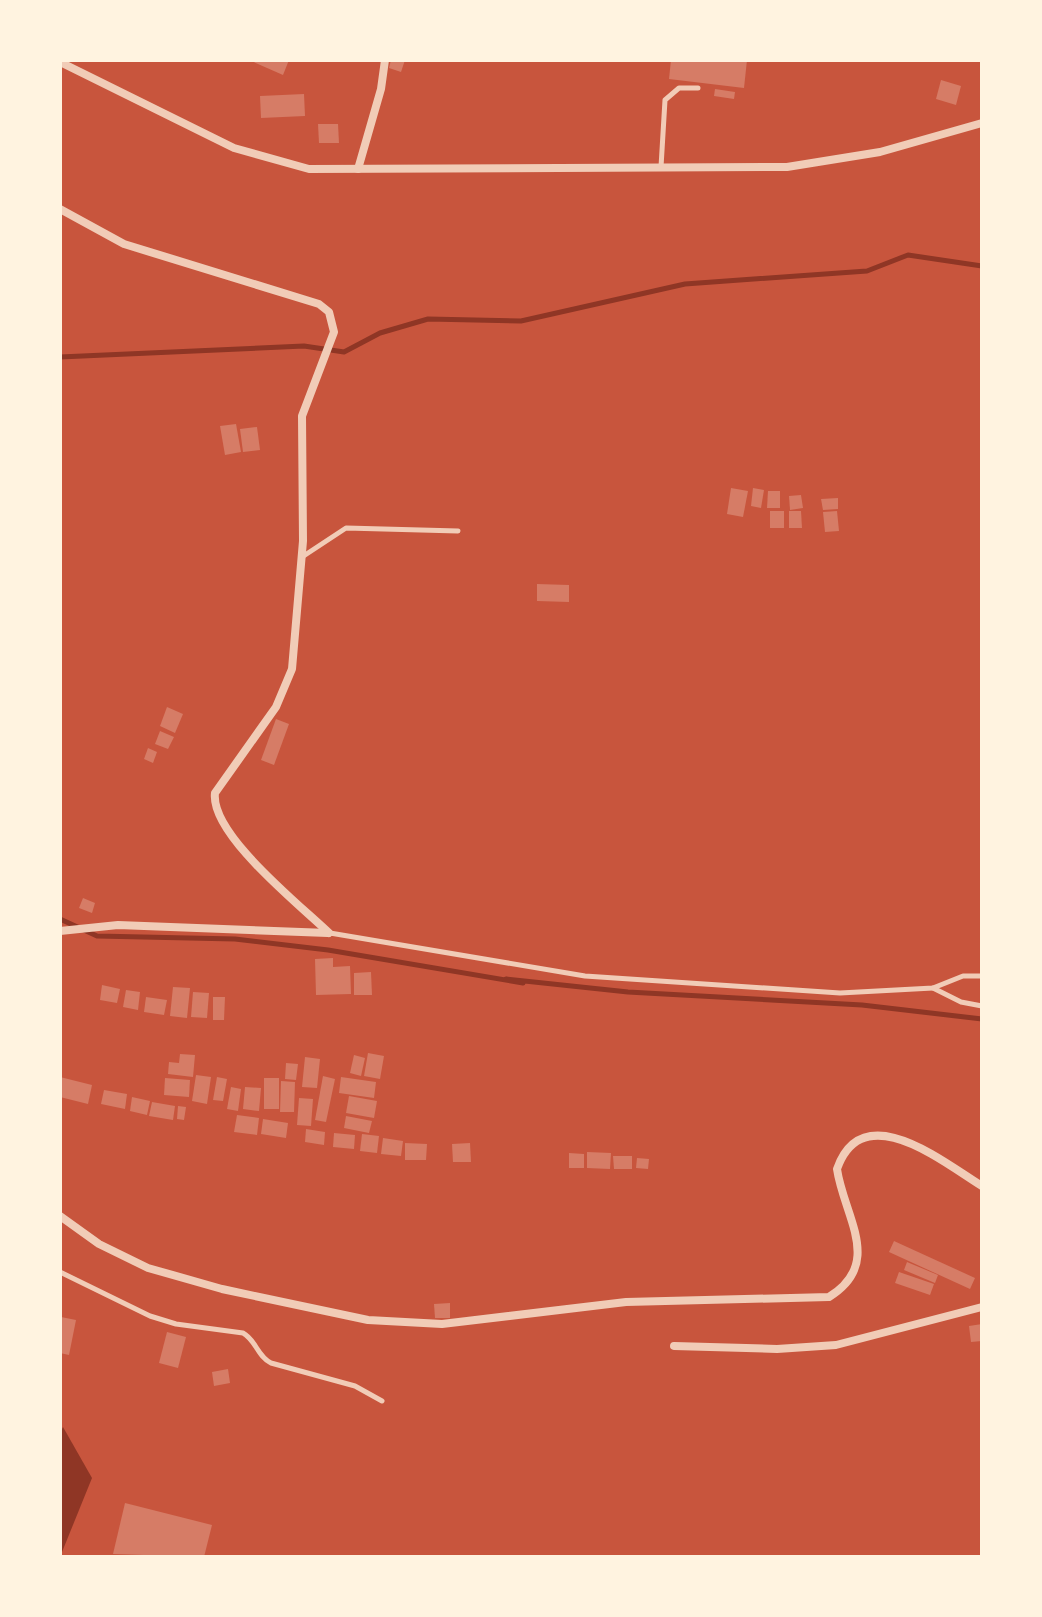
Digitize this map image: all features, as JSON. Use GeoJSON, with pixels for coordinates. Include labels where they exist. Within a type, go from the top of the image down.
{"type":"FeatureCollection","features":[{"type":"Feature","properties":{"kind":"street"},"geometry":{"type":"LineString","coordinates":[[358,169],[385,60]]}},
{"type":"Feature","properties":{"kind":"street"},"geometry":{"type":"LineString","coordinates":[[60,62],[234,148],[309,169],[787,167],[880,152],[982,123]]}},
{"type":"Feature","properties":{"kind":"street"},"geometry":{"type":"LineString","coordinates":[[60,209],[124,244],[319,304],[329,312],[333,342],[302,416],[301,558],[292,669],[287,687],[215,793],[214,804],[226,832],[329,933]]}},
{"type":"Feature","properties":{"kind":"street"},"geometry":{"type":"LineString","coordinates":[[60,931],[118,925],[329,933]]}},
{"type":"Feature","properties":{"kind":"street"},"geometry":{"type":"LineString","coordinates":[[60,1216],[99,1244],[148,1268],[222,1289],[368,1320],[442,1324],[626,1302],[829,1297],[848,1285],[856,1271],[856,1232],[837,1169],[851,1144],[869,1137],[906,1139],[982,1186]]}},
{"type":"Feature","properties":{"kind":"street"},"geometry":{"type":"LineString","coordinates":[[674,1346],[777,1349],[836,1345],[982,1307]]}},
{"type":"Feature","properties":{"kind":"lane"},"geometry":{"type":"LineString","coordinates":[[661,168],[665,100],[679,88],[698,88]]}},
{"type":"Feature","properties":{"kind":"lane"},"geometry":{"type":"LineString","coordinates":[[301,558],[346,528],[458,531]]}},
{"type":"Feature","properties":{"kind":"lane"},"geometry":{"type":"LineString","coordinates":[[329,933],[585,976],[840,993],[933,988],[963,976],[982,976]]}},
{"type":"Feature","properties":{"kind":"lane"},"geometry":{"type":"LineString","coordinates":[[933,988],[961,1002],[982,1006]]}},
{"type":"Feature","properties":{"kind":"lane"},"geometry":{"type":"LineString","coordinates":[[60,1272],[150,1316],[176,1324],[243,1333],[250,1337],[262,1358],[355,1386],[382,1401]]}},
{"type":"Feature","properties":{"kind":"shaded area"},"geometry":{"type":"Polygon","coordinates":[[[63,1427],[92,1478],[60,1557],[60,1433],[63,1427]]]}},
{"type":"Feature","properties":{"kind":"building"},"geometry":{"type":"Polygon","coordinates":[[[249,60],[289,60],[283,75],[249,60]]]}},
{"type":"Feature","properties":{"kind":"building"},"geometry":{"type":"Polygon","coordinates":[[[391,60],[405,60],[401,72],[389,68],[391,60]]]}},
{"type":"Feature","properties":{"kind":"building"},"geometry":{"type":"Polygon","coordinates":[[[671,60],[747,60],[744,88],[669,79],[671,60]]]}},
{"type":"Feature","properties":{"kind":"building"},"geometry":{"type":"Polygon","coordinates":[[[941,80],[961,86],[956,105],[936,99],[941,80]]]}},
{"type":"Feature","properties":{"kind":"building"},"geometry":{"type":"Polygon","coordinates":[[[715,89],[735,92],[734,99],[714,96],[715,89]]]}},
{"type":"Feature","properties":{"kind":"building"},"geometry":{"type":"Polygon","coordinates":[[[304,94],[305,116],[261,118],[260,96],[304,94]]]}},
{"type":"Feature","properties":{"kind":"building"},"geometry":{"type":"Polygon","coordinates":[[[318,124],[338,124],[339,143],[319,143],[318,124]]]}},
{"type":"Feature","properties":{"kind":"building"},"geometry":{"type":"Polygon","coordinates":[[[236,424],[241,452],[225,455],[220,426],[236,424]]]}},
{"type":"Feature","properties":{"kind":"building"},"geometry":{"type":"Polygon","coordinates":[[[257,427],[260,450],[243,452],[240,429],[257,427]]]}},
{"type":"Feature","properties":{"kind":"building"},"geometry":{"type":"Polygon","coordinates":[[[731,488],[748,491],[743,517],[727,514],[731,488]]]}},
{"type":"Feature","properties":{"kind":"building"},"geometry":{"type":"Polygon","coordinates":[[[753,488],[764,490],[761,508],[751,506],[753,488]]]}},
{"type":"Feature","properties":{"kind":"building"},"geometry":{"type":"Polygon","coordinates":[[[768,491],[780,491],[780,508],[767,508],[768,491]]]}},
{"type":"Feature","properties":{"kind":"building"},"geometry":{"type":"Polygon","coordinates":[[[801,495],[803,508],[790,510],[789,496],[801,495]]]}},
{"type":"Feature","properties":{"kind":"building"},"geometry":{"type":"Polygon","coordinates":[[[838,498],[838,509],[823,510],[821,499],[838,498]]]}},
{"type":"Feature","properties":{"kind":"building"},"geometry":{"type":"Polygon","coordinates":[[[770,511],[784,511],[784,528],[770,528],[770,511]]]}},
{"type":"Feature","properties":{"kind":"building"},"geometry":{"type":"Polygon","coordinates":[[[789,511],[801,511],[802,528],[789,528],[789,511]]]}},
{"type":"Feature","properties":{"kind":"building"},"geometry":{"type":"Polygon","coordinates":[[[837,511],[839,531],[825,532],[823,512],[837,511]]]}},
{"type":"Feature","properties":{"kind":"building"},"geometry":{"type":"Polygon","coordinates":[[[537,584],[569,585],[569,602],[537,601],[537,584]]]}},
{"type":"Feature","properties":{"kind":"building"},"geometry":{"type":"Polygon","coordinates":[[[167,707],[183,714],[175,733],[160,726],[167,707]]]}},
{"type":"Feature","properties":{"kind":"building"},"geometry":{"type":"Polygon","coordinates":[[[276,719],[289,724],[274,765],[261,760],[276,719]]]}},
{"type":"Feature","properties":{"kind":"building"},"geometry":{"type":"Polygon","coordinates":[[[160,731],[174,737],[168,749],[155,744],[160,731]]]}},
{"type":"Feature","properties":{"kind":"building"},"geometry":{"type":"Polygon","coordinates":[[[148,748],[157,752],[153,763],[144,759],[148,748]]]}},
{"type":"Feature","properties":{"kind":"building"},"geometry":{"type":"Polygon","coordinates":[[[83,898],[95,903],[92,913],[79,908],[83,898]]]}},
{"type":"Feature","properties":{"kind":"building"},"geometry":{"type":"Polygon","coordinates":[[[333,958],[333,967],[350,966],[351,994],[316,995],[315,959],[333,958]]]}},
{"type":"Feature","properties":{"kind":"building"},"geometry":{"type":"Polygon","coordinates":[[[371,972],[372,995],[354,995],[354,973],[371,972]]]}},
{"type":"Feature","properties":{"kind":"building"},"geometry":{"type":"Polygon","coordinates":[[[102,985],[120,989],[117,1003],[100,1000],[102,985]]]}},
{"type":"Feature","properties":{"kind":"building"},"geometry":{"type":"Polygon","coordinates":[[[173,987],[190,988],[187,1018],[170,1016],[173,987]]]}},
{"type":"Feature","properties":{"kind":"building"},"geometry":{"type":"Polygon","coordinates":[[[126,990],[140,992],[138,1010],[123,1007],[126,990]]]}},
{"type":"Feature","properties":{"kind":"building"},"geometry":{"type":"Polygon","coordinates":[[[193,992],[209,993],[207,1018],[191,1017],[193,992]]]}},
{"type":"Feature","properties":{"kind":"building"},"geometry":{"type":"Polygon","coordinates":[[[146,997],[167,1000],[164,1015],[144,1012],[146,997]]]}},
{"type":"Feature","properties":{"kind":"building"},"geometry":{"type":"Polygon","coordinates":[[[213,997],[225,997],[224,1020],[213,1020],[213,997]]]}},
{"type":"Feature","properties":{"kind":"building"},"geometry":{"type":"Polygon","coordinates":[[[368,1053],[384,1056],[380,1079],[364,1076],[368,1053]]]}},
{"type":"Feature","properties":{"kind":"building"},"geometry":{"type":"Polygon","coordinates":[[[180,1054],[195,1055],[193,1077],[168,1074],[169,1062],[179,1063],[180,1054]]]}},
{"type":"Feature","properties":{"kind":"building"},"geometry":{"type":"Polygon","coordinates":[[[354,1055],[365,1058],[361,1076],[350,1073],[354,1055]]]}},
{"type":"Feature","properties":{"kind":"building"},"geometry":{"type":"Polygon","coordinates":[[[305,1057],[320,1059],[317,1088],[302,1087],[305,1057]]]}},
{"type":"Feature","properties":{"kind":"building"},"geometry":{"type":"Polygon","coordinates":[[[286,1063],[298,1064],[296,1080],[285,1079],[286,1063]]]}},
{"type":"Feature","properties":{"kind":"building"},"geometry":{"type":"Polygon","coordinates":[[[196,1075],[211,1077],[207,1104],[192,1101],[196,1075]]]}},
{"type":"Feature","properties":{"kind":"building"},"geometry":{"type":"Polygon","coordinates":[[[323,1076],[335,1079],[326,1122],[315,1120],[323,1076]]]}},
{"type":"Feature","properties":{"kind":"building"},"geometry":{"type":"Polygon","coordinates":[[[60,1077],[92,1085],[88,1104],[60,1097],[60,1077]]]}},
{"type":"Feature","properties":{"kind":"building"},"geometry":{"type":"Polygon","coordinates":[[[217,1077],[227,1079],[223,1101],[213,1100],[217,1077]]]}},
{"type":"Feature","properties":{"kind":"building"},"geometry":{"type":"Polygon","coordinates":[[[341,1077],[376,1082],[374,1098],[339,1093],[341,1077]]]}},
{"type":"Feature","properties":{"kind":"building"},"geometry":{"type":"Polygon","coordinates":[[[165,1078],[190,1080],[189,1097],[164,1095],[165,1078]]]}},
{"type":"Feature","properties":{"kind":"building"},"geometry":{"type":"Polygon","coordinates":[[[264,1078],[279,1078],[279,1109],[264,1109],[264,1078]]]}},
{"type":"Feature","properties":{"kind":"building"},"geometry":{"type":"Polygon","coordinates":[[[281,1081],[295,1082],[294,1112],[280,1112],[281,1081]]]}},
{"type":"Feature","properties":{"kind":"building"},"geometry":{"type":"Polygon","coordinates":[[[231,1087],[241,1089],[238,1111],[227,1109],[231,1087]]]}},
{"type":"Feature","properties":{"kind":"building"},"geometry":{"type":"Polygon","coordinates":[[[245,1087],[261,1088],[259,1111],[243,1109],[245,1087]]]}},
{"type":"Feature","properties":{"kind":"building"},"geometry":{"type":"Polygon","coordinates":[[[104,1090],[127,1094],[125,1109],[101,1104],[104,1090]]]}},
{"type":"Feature","properties":{"kind":"building"},"geometry":{"type":"Polygon","coordinates":[[[349,1096],[377,1101],[374,1118],[346,1113],[349,1096]]]}},
{"type":"Feature","properties":{"kind":"building"},"geometry":{"type":"Polygon","coordinates":[[[132,1097],[150,1101],[147,1115],[130,1111],[132,1097]]]}},
{"type":"Feature","properties":{"kind":"building"},"geometry":{"type":"Polygon","coordinates":[[[299,1098],[313,1099],[311,1126],[297,1125],[299,1098]]]}},
{"type":"Feature","properties":{"kind":"building"},"geometry":{"type":"Polygon","coordinates":[[[152,1102],[175,1106],[173,1120],[149,1116],[152,1102]]]}},
{"type":"Feature","properties":{"kind":"building"},"geometry":{"type":"Polygon","coordinates":[[[178,1106],[186,1107],[184,1120],[177,1119],[178,1106]]]}},
{"type":"Feature","properties":{"kind":"building"},"geometry":{"type":"Polygon","coordinates":[[[237,1115],[259,1118],[257,1135],[234,1132],[237,1115]]]}},
{"type":"Feature","properties":{"kind":"building"},"geometry":{"type":"Polygon","coordinates":[[[346,1116],[372,1121],[369,1133],[344,1128],[346,1116]]]}},
{"type":"Feature","properties":{"kind":"building"},"geometry":{"type":"Polygon","coordinates":[[[263,1119],[288,1123],[286,1138],[261,1134],[263,1119]]]}},
{"type":"Feature","properties":{"kind":"building"},"geometry":{"type":"Polygon","coordinates":[[[306,1129],[325,1132],[324,1145],[305,1142],[306,1129]]]}},
{"type":"Feature","properties":{"kind":"building"},"geometry":{"type":"Polygon","coordinates":[[[334,1133],[355,1135],[354,1149],[333,1147],[334,1133]]]}},
{"type":"Feature","properties":{"kind":"building"},"geometry":{"type":"Polygon","coordinates":[[[362,1134],[379,1136],[377,1153],[360,1151],[362,1134]]]}},
{"type":"Feature","properties":{"kind":"building"},"geometry":{"type":"Polygon","coordinates":[[[383,1138],[403,1141],[401,1156],[381,1154],[383,1138]]]}},
{"type":"Feature","properties":{"kind":"building"},"geometry":{"type":"Polygon","coordinates":[[[405,1143],[427,1144],[426,1160],[405,1160],[405,1143]]]}},
{"type":"Feature","properties":{"kind":"building"},"geometry":{"type":"Polygon","coordinates":[[[470,1143],[471,1162],[453,1162],[452,1144],[470,1143]]]}},
{"type":"Feature","properties":{"kind":"building"},"geometry":{"type":"Polygon","coordinates":[[[587,1152],[611,1153],[610,1169],[587,1168],[587,1152]]]}},
{"type":"Feature","properties":{"kind":"building"},"geometry":{"type":"Polygon","coordinates":[[[569,1153],[584,1154],[584,1168],[569,1168],[569,1153]]]}},
{"type":"Feature","properties":{"kind":"building"},"geometry":{"type":"Polygon","coordinates":[[[613,1156],[632,1156],[632,1169],[614,1169],[613,1156]]]}},
{"type":"Feature","properties":{"kind":"building"},"geometry":{"type":"Polygon","coordinates":[[[637,1158],[649,1159],[648,1169],[636,1168],[637,1158]]]}},
{"type":"Feature","properties":{"kind":"building"},"geometry":{"type":"Polygon","coordinates":[[[894,1241],[975,1278],[970,1289],[889,1252],[894,1241]]]}},
{"type":"Feature","properties":{"kind":"building"},"geometry":{"type":"Polygon","coordinates":[[[907,1262],[938,1275],[935,1283],[904,1270],[907,1262]]]}},
{"type":"Feature","properties":{"kind":"building"},"geometry":{"type":"Polygon","coordinates":[[[899,1272],[934,1284],[930,1295],[895,1283],[899,1272]]]}},
{"type":"Feature","properties":{"kind":"building"},"geometry":{"type":"Polygon","coordinates":[[[450,1303],[450,1318],[435,1318],[434,1304],[450,1303]]]}},
{"type":"Feature","properties":{"kind":"building"},"geometry":{"type":"Polygon","coordinates":[[[61,1317],[76,1320],[69,1355],[60,1353],[61,1317]]]}},
{"type":"Feature","properties":{"kind":"building"},"geometry":{"type":"Polygon","coordinates":[[[982,1324],[982,1341],[971,1342],[969,1326],[982,1324]]]}},
{"type":"Feature","properties":{"kind":"building"},"geometry":{"type":"Polygon","coordinates":[[[167,1332],[186,1337],[178,1368],[159,1363],[167,1332]]]}},
{"type":"Feature","properties":{"kind":"building"},"geometry":{"type":"Polygon","coordinates":[[[228,1369],[230,1383],[214,1386],[212,1372],[228,1369]]]}},
{"type":"Feature","properties":{"kind":"building"},"geometry":{"type":"Polygon","coordinates":[[[125,1503],[212,1525],[204,1557],[113,1554],[125,1503]]]}},
{"type":"Feature","properties":{"kind":"waterway"},"geometry":{"type":"LineString","coordinates":[[60,357],[304,346],[344,352],[380,333],[428,319],[521,321],[685,284],[867,271],[908,255],[982,266]]}},
{"type":"Feature","properties":{"kind":"waterway"},"geometry":{"type":"LineString","coordinates":[[60,919],[97,936],[235,939],[328,950],[523,983],[506,979],[628,992],[862,1005],[982,1019]]}}]}
